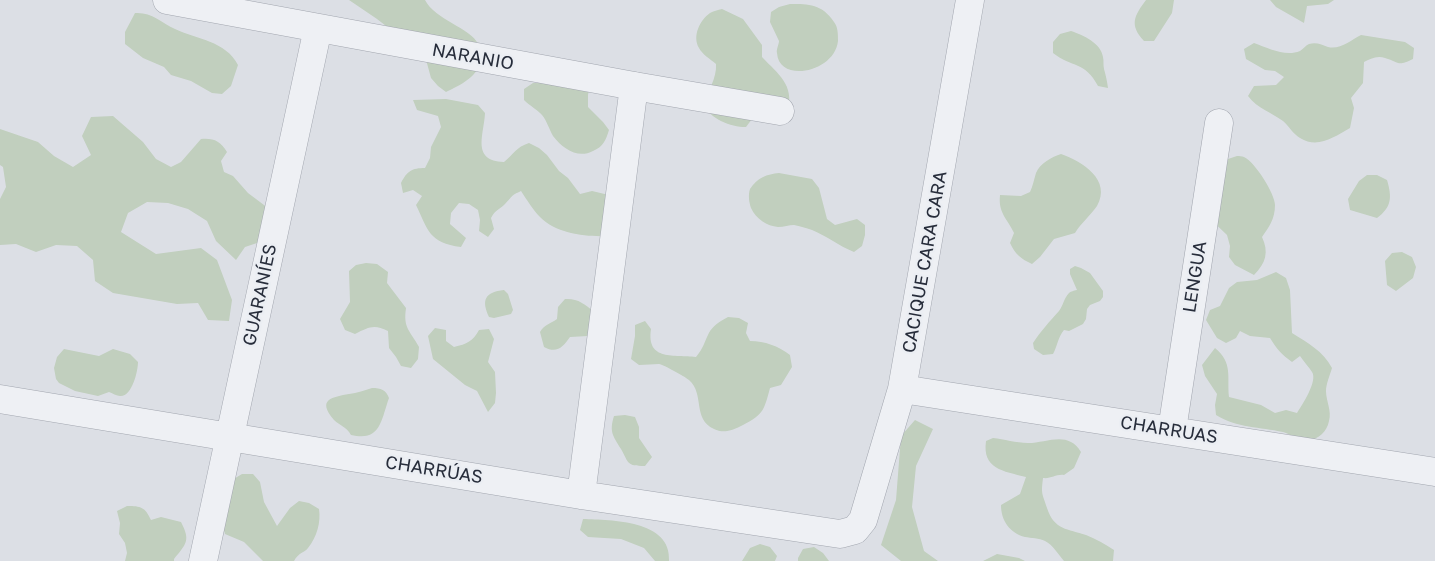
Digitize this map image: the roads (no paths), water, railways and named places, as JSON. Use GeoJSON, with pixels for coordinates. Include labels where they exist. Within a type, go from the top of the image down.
{"type":"FeatureCollection","features":[{"type":"Feature","properties":{"kind":"street","name":"NARANIO"},"geometry":{"type":"LineString","coordinates":[[167,0],[780,111]]}},
{"type":"Feature","properties":{"kind":"street","name":"CACIQUE CARA CARA"},"geometry":{"type":"LineString","coordinates":[[863,520],[902,389],[970,0]]}},
{"type":"Feature","properties":{"kind":"street","name":"GUARANÍES"},"geometry":{"type":"LineString","coordinates":[[203,561],[318,28]]}},
{"type":"Feature","properties":{"kind":"street"},"geometry":{"type":"LineString","coordinates":[[581,494],[634,86]]}},
{"type":"Feature","properties":{"kind":"street","name":"LENGUA"},"geometry":{"type":"LineString","coordinates":[[1172,430],[1219,124]]}},
{"type":"Feature","properties":{"kind":"street","name":"CHARRUAS"},"geometry":{"type":"LineString","coordinates":[[902,389],[1435,472]]}},
{"type":"Feature","properties":{"kind":"street","name":"CHARRÚAS"},"geometry":{"type":"LineString","coordinates":[[0,399],[581,494],[840,534],[855,530],[863,520]]}}]}
